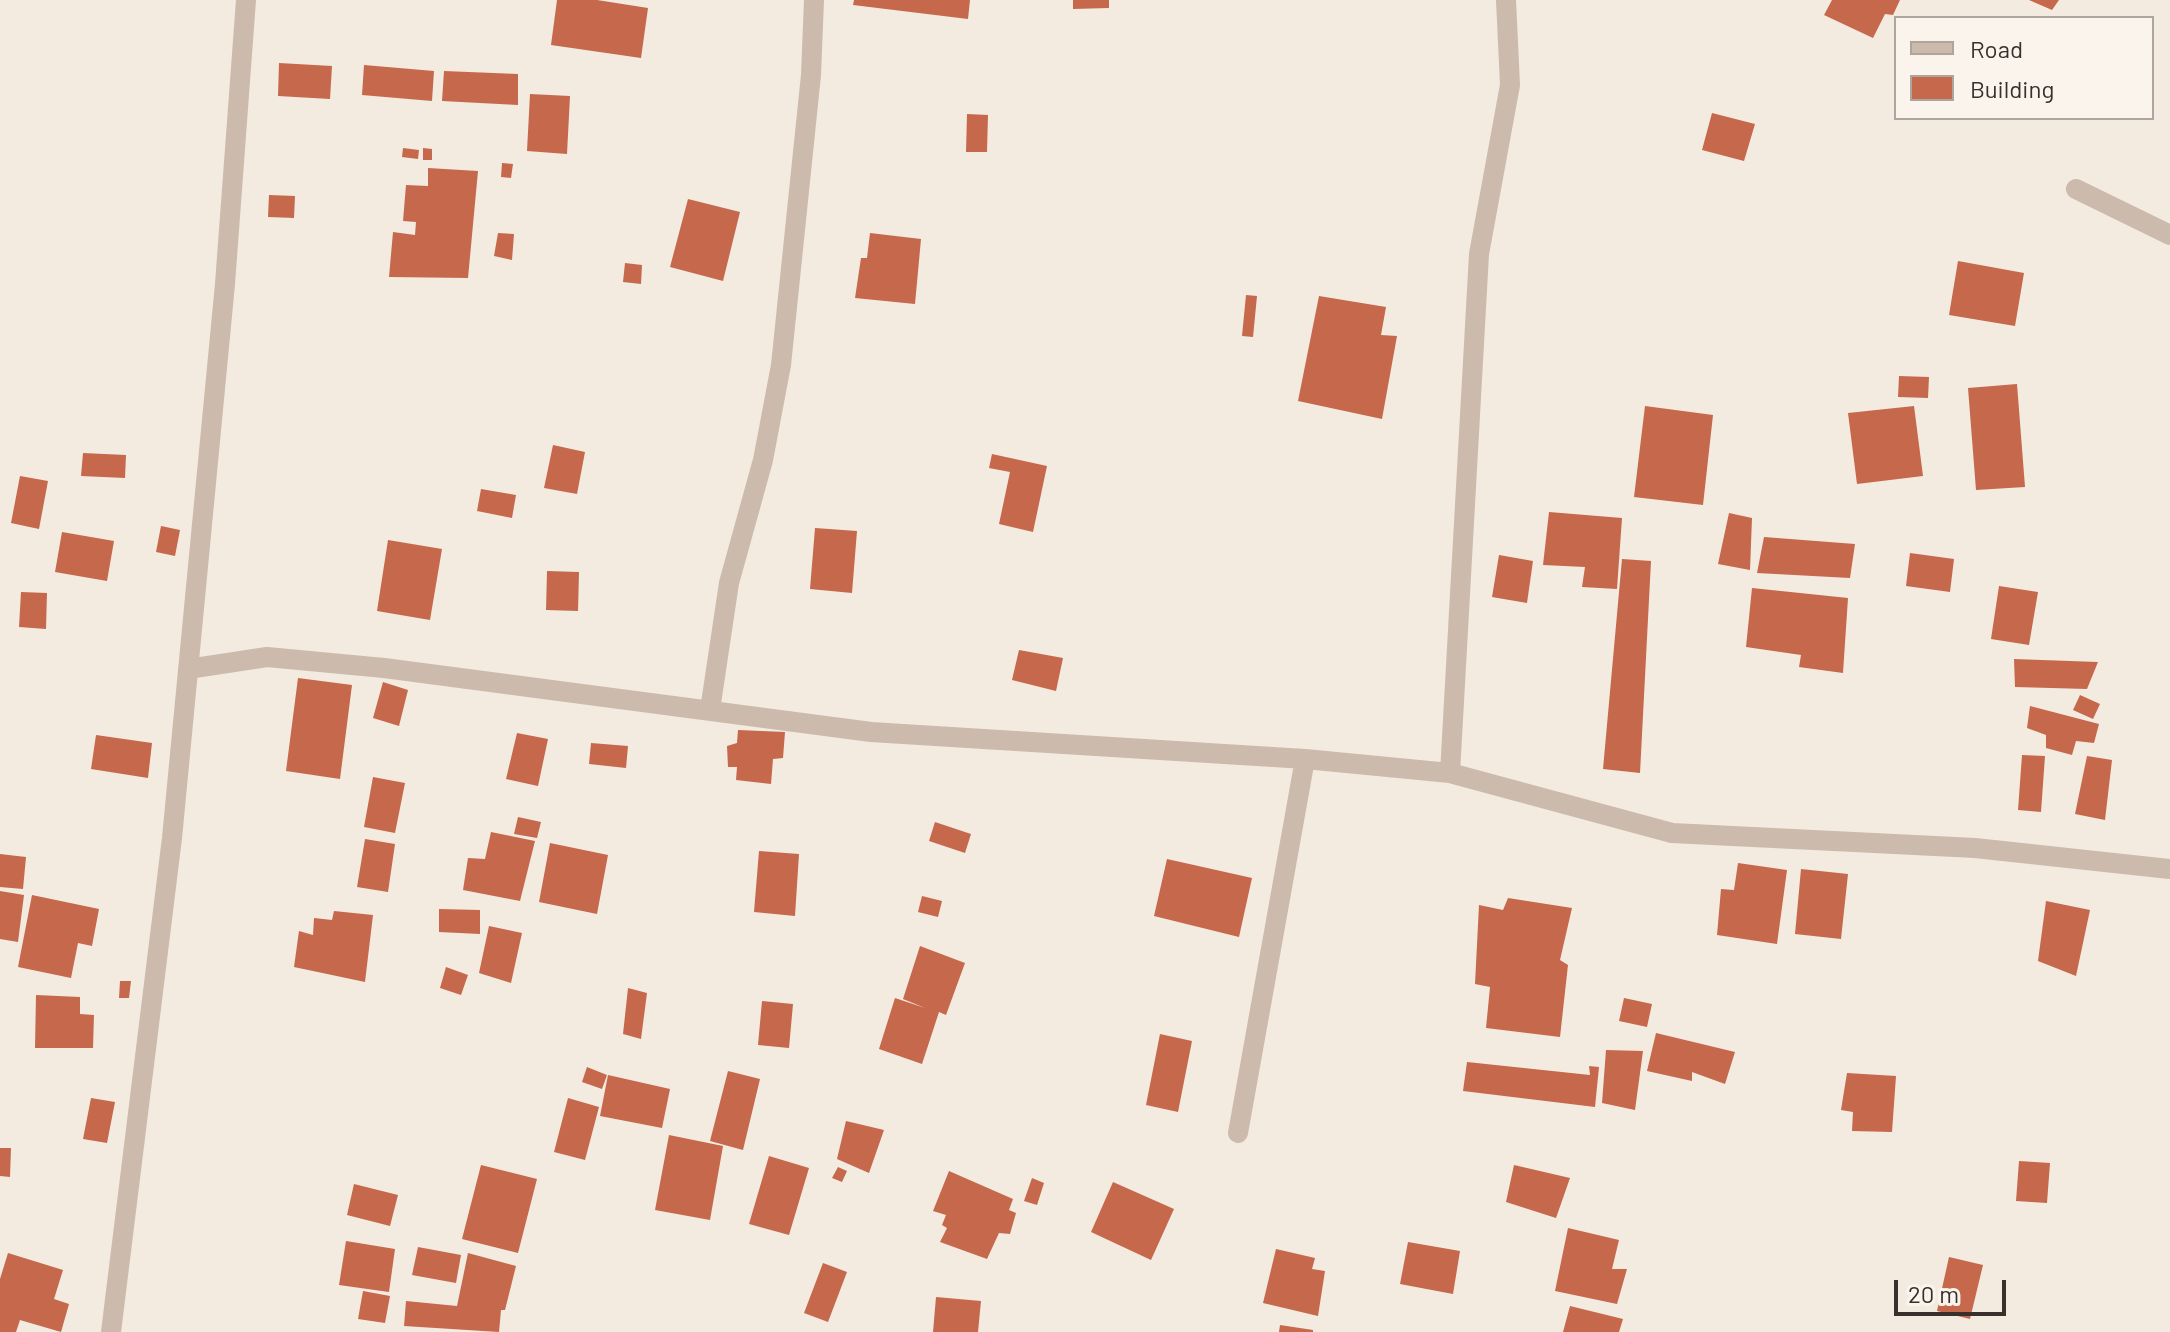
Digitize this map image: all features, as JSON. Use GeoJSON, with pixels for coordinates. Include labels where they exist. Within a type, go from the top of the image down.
{"type":"FeatureCollection","features":[{"type":"Feature","properties":{"kind":"street"},"geometry":{"type":"LineString","coordinates":[[111,1332],[172,838],[225,284],[246,0]]}},
{"type":"Feature","properties":{"kind":"street"},"geometry":{"type":"LineString","coordinates":[[710,710],[729,583],[763,460],[781,365],[811,75],[814,0]]}},
{"type":"Feature","properties":{"kind":"street"},"geometry":{"type":"LineString","coordinates":[[1450,773],[1479,254],[1510,85],[1506,0]]}},
{"type":"Feature","properties":{"kind":"street"},"geometry":{"type":"LineString","coordinates":[[2076,189],[2170,235]]}},
{"type":"Feature","properties":{"kind":"street"},"geometry":{"type":"LineString","coordinates":[[188,669],[267,657],[384,668],[871,732],[1305,759],[1450,773],[1672,833],[1975,848],[2170,869]]}},
{"type":"Feature","properties":{"kind":"street"},"geometry":{"type":"LineString","coordinates":[[1238,1133],[1305,759]]}},
{"type":"Feature","properties":{"kind":"building"},"geometry":{"type":"Polygon","coordinates":[[[557,0],[597,0],[648,8],[641,58],[551,45],[557,0]]]}},
{"type":"Feature","properties":{"kind":"building"},"geometry":{"type":"Polygon","coordinates":[[[854,0],[970,0],[968,19],[853,5],[854,0]]]}},
{"type":"Feature","properties":{"kind":"building"},"geometry":{"type":"Polygon","coordinates":[[[1073,0],[1109,0],[1109,8],[1073,9],[1073,0]]]}},
{"type":"Feature","properties":{"kind":"building"},"geometry":{"type":"Polygon","coordinates":[[[1832,0],[1900,0],[1893,15],[1885,14],[1873,38],[1824,15],[1832,0]]]}},
{"type":"Feature","properties":{"kind":"building"},"geometry":{"type":"Polygon","coordinates":[[[2029,0],[2059,0],[2052,10],[2029,0]]]}},
{"type":"Feature","properties":{"kind":"building"},"geometry":{"type":"Polygon","coordinates":[[[279,63],[332,66],[330,99],[278,96],[279,63]]]}},
{"type":"Feature","properties":{"kind":"building"},"geometry":{"type":"Polygon","coordinates":[[[364,65],[434,71],[432,101],[362,95],[364,65]]]}},
{"type":"Feature","properties":{"kind":"building"},"geometry":{"type":"Polygon","coordinates":[[[444,71],[518,74],[518,105],[442,101],[444,71]]]}},
{"type":"Feature","properties":{"kind":"building"},"geometry":{"type":"Polygon","coordinates":[[[530,94],[570,96],[567,154],[527,151],[530,94]]]}},
{"type":"Feature","properties":{"kind":"building"},"geometry":{"type":"Polygon","coordinates":[[[1712,113],[1755,124],[1744,161],[1702,150],[1712,113]]]}},
{"type":"Feature","properties":{"kind":"building"},"geometry":{"type":"Polygon","coordinates":[[[967,114],[988,115],[987,152],[966,152],[967,114]]]}},
{"type":"Feature","properties":{"kind":"building"},"geometry":{"type":"Polygon","coordinates":[[[403,148],[419,150],[418,159],[402,157],[403,148]]]}},
{"type":"Feature","properties":{"kind":"building"},"geometry":{"type":"Polygon","coordinates":[[[423,148],[432,149],[432,160],[423,160],[423,148]]]}},
{"type":"Feature","properties":{"kind":"building"},"geometry":{"type":"Polygon","coordinates":[[[502,163],[513,164],[511,178],[501,177],[502,163]]]}},
{"type":"Feature","properties":{"kind":"building"},"geometry":{"type":"Polygon","coordinates":[[[428,168],[478,171],[468,278],[389,277],[393,232],[415,235],[416,222],[403,221],[406,185],[428,186],[428,168]]]}},
{"type":"Feature","properties":{"kind":"building"},"geometry":{"type":"Polygon","coordinates":[[[269,195],[295,196],[294,218],[268,217],[269,195]]]}},
{"type":"Feature","properties":{"kind":"building"},"geometry":{"type":"Polygon","coordinates":[[[688,199],[740,212],[723,281],[670,267],[688,199]]]}},
{"type":"Feature","properties":{"kind":"building"},"geometry":{"type":"Polygon","coordinates":[[[498,233],[514,234],[512,260],[494,256],[498,233]]]}},
{"type":"Feature","properties":{"kind":"building"},"geometry":{"type":"Polygon","coordinates":[[[870,233],[921,239],[915,304],[855,298],[861,258],[867,258],[870,233]]]}},
{"type":"Feature","properties":{"kind":"building"},"geometry":{"type":"Polygon","coordinates":[[[1958,261],[2024,273],[2015,326],[1949,315],[1958,261]]]}},
{"type":"Feature","properties":{"kind":"building"},"geometry":{"type":"Polygon","coordinates":[[[625,263],[642,265],[641,284],[623,282],[625,263]]]}},
{"type":"Feature","properties":{"kind":"building"},"geometry":{"type":"Polygon","coordinates":[[[1246,295],[1257,296],[1253,337],[1242,336],[1246,295]]]}},
{"type":"Feature","properties":{"kind":"building"},"geometry":{"type":"Polygon","coordinates":[[[1319,296],[1386,307],[1381,335],[1397,336],[1382,419],[1298,401],[1319,296]]]}},
{"type":"Feature","properties":{"kind":"building"},"geometry":{"type":"Polygon","coordinates":[[[1899,376],[1929,377],[1928,398],[1898,397],[1899,376]]]}},
{"type":"Feature","properties":{"kind":"building"},"geometry":{"type":"Polygon","coordinates":[[[2017,384],[2025,487],[1976,490],[1968,388],[2017,384]]]}},
{"type":"Feature","properties":{"kind":"building"},"geometry":{"type":"Polygon","coordinates":[[[1645,406],[1713,415],[1703,505],[1634,497],[1645,406]]]}},
{"type":"Feature","properties":{"kind":"building"},"geometry":{"type":"Polygon","coordinates":[[[1914,406],[1923,476],[1857,484],[1848,413],[1914,406]]]}},
{"type":"Feature","properties":{"kind":"building"},"geometry":{"type":"Polygon","coordinates":[[[553,445],[585,452],[577,494],[544,488],[553,445]]]}},
{"type":"Feature","properties":{"kind":"building"},"geometry":{"type":"Polygon","coordinates":[[[83,453],[126,455],[125,478],[81,476],[83,453]]]}},
{"type":"Feature","properties":{"kind":"building"},"geometry":{"type":"Polygon","coordinates":[[[992,454],[1047,466],[1033,532],[999,524],[1010,472],[989,468],[992,454]]]}},
{"type":"Feature","properties":{"kind":"building"},"geometry":{"type":"Polygon","coordinates":[[[20,476],[48,481],[39,529],[11,523],[20,476]]]}},
{"type":"Feature","properties":{"kind":"building"},"geometry":{"type":"Polygon","coordinates":[[[481,489],[516,495],[512,518],[477,511],[481,489]]]}},
{"type":"Feature","properties":{"kind":"building"},"geometry":{"type":"Polygon","coordinates":[[[1549,512],[1622,518],[1617,589],[1582,587],[1585,567],[1543,565],[1549,512]]]}},
{"type":"Feature","properties":{"kind":"building"},"geometry":{"type":"Polygon","coordinates":[[[1729,513],[1752,518],[1750,570],[1718,564],[1729,513]]]}},
{"type":"Feature","properties":{"kind":"building"},"geometry":{"type":"Polygon","coordinates":[[[161,526],[180,530],[175,556],[156,552],[161,526]]]}},
{"type":"Feature","properties":{"kind":"building"},"geometry":{"type":"Polygon","coordinates":[[[815,528],[857,531],[852,593],[810,589],[815,528]]]}},
{"type":"Feature","properties":{"kind":"building"},"geometry":{"type":"Polygon","coordinates":[[[62,532],[114,541],[107,581],[55,572],[62,532]]]}},
{"type":"Feature","properties":{"kind":"building"},"geometry":{"type":"Polygon","coordinates":[[[1764,537],[1855,544],[1850,578],[1757,573],[1764,537]]]}},
{"type":"Feature","properties":{"kind":"building"},"geometry":{"type":"Polygon","coordinates":[[[388,540],[442,549],[430,620],[377,611],[388,540]]]}},
{"type":"Feature","properties":{"kind":"building"},"geometry":{"type":"Polygon","coordinates":[[[1910,553],[1954,559],[1950,592],[1906,586],[1910,553]]]}},
{"type":"Feature","properties":{"kind":"building"},"geometry":{"type":"Polygon","coordinates":[[[1499,555],[1533,561],[1527,603],[1492,597],[1499,555]]]}},
{"type":"Feature","properties":{"kind":"building"},"geometry":{"type":"Polygon","coordinates":[[[1622,559],[1651,561],[1640,773],[1603,769],[1622,559]]]}},
{"type":"Feature","properties":{"kind":"building"},"geometry":{"type":"Polygon","coordinates":[[[547,571],[579,572],[578,611],[546,610],[547,571]]]}},
{"type":"Feature","properties":{"kind":"building"},"geometry":{"type":"Polygon","coordinates":[[[1999,586],[2038,592],[2029,645],[1991,639],[1999,586]]]}},
{"type":"Feature","properties":{"kind":"building"},"geometry":{"type":"Polygon","coordinates":[[[1752,588],[1848,598],[1843,673],[1799,667],[1801,655],[1746,647],[1752,588]]]}},
{"type":"Feature","properties":{"kind":"building"},"geometry":{"type":"Polygon","coordinates":[[[21,592],[47,593],[46,629],[19,627],[21,592]]]}},
{"type":"Feature","properties":{"kind":"building"},"geometry":{"type":"Polygon","coordinates":[[[1019,650],[1063,658],[1056,691],[1012,680],[1019,650]]]}},
{"type":"Feature","properties":{"kind":"building"},"geometry":{"type":"Polygon","coordinates":[[[2014,659],[2098,662],[2087,689],[2015,687],[2014,659]]]}},
{"type":"Feature","properties":{"kind":"building"},"geometry":{"type":"Polygon","coordinates":[[[298,678],[352,685],[340,779],[286,771],[298,678]]]}},
{"type":"Feature","properties":{"kind":"building"},"geometry":{"type":"Polygon","coordinates":[[[383,682],[408,690],[399,726],[373,718],[383,682]]]}},
{"type":"Feature","properties":{"kind":"building"},"geometry":{"type":"Polygon","coordinates":[[[2080,695],[2100,704],[2093,719],[2073,710],[2080,695]]]}},
{"type":"Feature","properties":{"kind":"building"},"geometry":{"type":"Polygon","coordinates":[[[2030,706],[2099,724],[2094,743],[2076,741],[2072,755],[2046,748],[2046,735],[2027,728],[2030,706]]]}},
{"type":"Feature","properties":{"kind":"building"},"geometry":{"type":"Polygon","coordinates":[[[738,730],[785,732],[783,758],[773,759],[771,784],[736,780],[737,767],[728,767],[727,746],[737,743],[738,730]]]}},
{"type":"Feature","properties":{"kind":"building"},"geometry":{"type":"Polygon","coordinates":[[[517,733],[548,739],[538,786],[506,779],[517,733]]]}},
{"type":"Feature","properties":{"kind":"building"},"geometry":{"type":"Polygon","coordinates":[[[96,735],[152,743],[148,778],[91,769],[96,735]]]}},
{"type":"Feature","properties":{"kind":"building"},"geometry":{"type":"Polygon","coordinates":[[[591,743],[628,746],[626,768],[589,764],[591,743]]]}},
{"type":"Feature","properties":{"kind":"building"},"geometry":{"type":"Polygon","coordinates":[[[2022,755],[2045,756],[2041,812],[2018,810],[2022,755]]]}},
{"type":"Feature","properties":{"kind":"building"},"geometry":{"type":"Polygon","coordinates":[[[2087,756],[2112,760],[2105,820],[2075,814],[2087,756]]]}},
{"type":"Feature","properties":{"kind":"building"},"geometry":{"type":"Polygon","coordinates":[[[373,777],[405,783],[395,833],[364,827],[373,777]]]}},
{"type":"Feature","properties":{"kind":"building"},"geometry":{"type":"Polygon","coordinates":[[[518,817],[541,822],[537,838],[514,834],[518,817]]]}},
{"type":"Feature","properties":{"kind":"building"},"geometry":{"type":"Polygon","coordinates":[[[935,822],[971,834],[965,853],[929,841],[935,822]]]}},
{"type":"Feature","properties":{"kind":"building"},"geometry":{"type":"Polygon","coordinates":[[[491,832],[535,841],[520,901],[463,890],[468,858],[485,859],[491,832]]]}},
{"type":"Feature","properties":{"kind":"building"},"geometry":{"type":"Polygon","coordinates":[[[365,839],[395,844],[388,892],[357,887],[365,839]]]}},
{"type":"Feature","properties":{"kind":"building"},"geometry":{"type":"Polygon","coordinates":[[[550,843],[608,855],[597,914],[539,902],[550,843]]]}},
{"type":"Feature","properties":{"kind":"building"},"geometry":{"type":"Polygon","coordinates":[[[759,851],[799,854],[795,916],[754,912],[759,851]]]}},
{"type":"Feature","properties":{"kind":"building"},"geometry":{"type":"Polygon","coordinates":[[[0,854],[26,857],[23,889],[0,887],[0,854]]]}},
{"type":"Feature","properties":{"kind":"building"},"geometry":{"type":"Polygon","coordinates":[[[1167,859],[1252,878],[1239,937],[1154,916],[1167,859]]]}},
{"type":"Feature","properties":{"kind":"building"},"geometry":{"type":"Polygon","coordinates":[[[1738,863],[1787,870],[1777,944],[1717,935],[1721,889],[1734,890],[1738,863]]]}},
{"type":"Feature","properties":{"kind":"building"},"geometry":{"type":"Polygon","coordinates":[[[1801,869],[1848,874],[1841,939],[1795,934],[1801,869]]]}},
{"type":"Feature","properties":{"kind":"building"},"geometry":{"type":"Polygon","coordinates":[[[0,891],[24,895],[18,942],[0,939],[0,891]]]}},
{"type":"Feature","properties":{"kind":"building"},"geometry":{"type":"Polygon","coordinates":[[[32,895],[99,909],[92,946],[78,943],[71,978],[18,967],[32,895]]]}},
{"type":"Feature","properties":{"kind":"building"},"geometry":{"type":"Polygon","coordinates":[[[922,896],[942,901],[938,917],[918,912],[922,896]]]}},
{"type":"Feature","properties":{"kind":"building"},"geometry":{"type":"Polygon","coordinates":[[[1508,898],[1572,908],[1560,960],[1568,965],[1560,1037],[1486,1028],[1490,987],[1475,984],[1479,905],[1503,910],[1508,898]]]}},
{"type":"Feature","properties":{"kind":"building"},"geometry":{"type":"Polygon","coordinates":[[[2046,901],[2090,910],[2076,976],[2038,961],[2046,901]]]}},
{"type":"Feature","properties":{"kind":"building"},"geometry":{"type":"Polygon","coordinates":[[[439,909],[480,910],[480,934],[439,932],[439,909]]]}},
{"type":"Feature","properties":{"kind":"building"},"geometry":{"type":"Polygon","coordinates":[[[334,911],[373,915],[365,982],[294,967],[299,931],[313,935],[314,918],[332,920],[334,911]]]}},
{"type":"Feature","properties":{"kind":"building"},"geometry":{"type":"Polygon","coordinates":[[[489,926],[522,933],[511,983],[479,973],[489,926]]]}},
{"type":"Feature","properties":{"kind":"building"},"geometry":{"type":"Polygon","coordinates":[[[920,946],[965,963],[946,1015],[939,1012],[922,1064],[879,1049],[895,998],[925,1008],[903,999],[920,946]]]}},
{"type":"Feature","properties":{"kind":"building"},"geometry":{"type":"Polygon","coordinates":[[[446,967],[468,975],[461,995],[440,988],[446,967]]]}},
{"type":"Feature","properties":{"kind":"building"},"geometry":{"type":"Polygon","coordinates":[[[120,981],[131,981],[129,998],[119,998],[120,981]]]}},
{"type":"Feature","properties":{"kind":"building"},"geometry":{"type":"Polygon","coordinates":[[[628,988],[647,993],[641,1039],[623,1034],[628,988]]]}},
{"type":"Feature","properties":{"kind":"building"},"geometry":{"type":"Polygon","coordinates":[[[36,995],[80,997],[80,1014],[94,1015],[93,1048],[35,1048],[36,995]]]}},
{"type":"Feature","properties":{"kind":"building"},"geometry":{"type":"Polygon","coordinates":[[[1624,998],[1652,1004],[1647,1027],[1619,1021],[1624,998]]]}},
{"type":"Feature","properties":{"kind":"building"},"geometry":{"type":"Polygon","coordinates":[[[762,1001],[793,1004],[789,1048],[758,1045],[762,1001]]]}},
{"type":"Feature","properties":{"kind":"building"},"geometry":{"type":"Polygon","coordinates":[[[1656,1033],[1735,1052],[1725,1084],[1692,1072],[1692,1081],[1647,1071],[1656,1033]]]}},
{"type":"Feature","properties":{"kind":"building"},"geometry":{"type":"Polygon","coordinates":[[[1160,1034],[1192,1041],[1178,1112],[1146,1105],[1160,1034]]]}},
{"type":"Feature","properties":{"kind":"building"},"geometry":{"type":"Polygon","coordinates":[[[1606,1050],[1643,1051],[1635,1110],[1602,1103],[1606,1050]]]}},
{"type":"Feature","properties":{"kind":"building"},"geometry":{"type":"Polygon","coordinates":[[[1467,1062],[1590,1075],[1589,1066],[1599,1067],[1595,1107],[1463,1091],[1467,1062]]]}},
{"type":"Feature","properties":{"kind":"building"},"geometry":{"type":"Polygon","coordinates":[[[587,1067],[607,1075],[602,1089],[582,1082],[587,1067]]]}},
{"type":"Feature","properties":{"kind":"building"},"geometry":{"type":"Polygon","coordinates":[[[728,1071],[760,1079],[743,1150],[710,1141],[728,1071]]]}},
{"type":"Feature","properties":{"kind":"building"},"geometry":{"type":"Polygon","coordinates":[[[1847,1073],[1896,1076],[1892,1132],[1852,1131],[1853,1112],[1841,1110],[1847,1073]]]}},
{"type":"Feature","properties":{"kind":"building"},"geometry":{"type":"Polygon","coordinates":[[[608,1075],[670,1089],[662,1128],[600,1116],[608,1075]]]}},
{"type":"Feature","properties":{"kind":"building"},"geometry":{"type":"Polygon","coordinates":[[[91,1098],[115,1102],[107,1143],[83,1139],[91,1098]]]}},
{"type":"Feature","properties":{"kind":"building"},"geometry":{"type":"Polygon","coordinates":[[[568,1098],[599,1107],[585,1160],[554,1152],[568,1098]]]}},
{"type":"Feature","properties":{"kind":"building"},"geometry":{"type":"Polygon","coordinates":[[[846,1121],[884,1130],[869,1173],[837,1159],[846,1121]]]}},
{"type":"Feature","properties":{"kind":"building"},"geometry":{"type":"Polygon","coordinates":[[[669,1135],[723,1146],[710,1220],[655,1210],[669,1135]]]}},
{"type":"Feature","properties":{"kind":"building"},"geometry":{"type":"Polygon","coordinates":[[[0,1148],[11,1148],[10,1177],[0,1176],[0,1148]]]}},
{"type":"Feature","properties":{"kind":"building"},"geometry":{"type":"Polygon","coordinates":[[[769,1156],[809,1168],[789,1235],[749,1224],[769,1156]]]}},
{"type":"Feature","properties":{"kind":"building"},"geometry":{"type":"Polygon","coordinates":[[[2019,1161],[2050,1163],[2047,1203],[2016,1201],[2019,1161]]]}},
{"type":"Feature","properties":{"kind":"building"},"geometry":{"type":"Polygon","coordinates":[[[481,1165],[537,1179],[518,1253],[462,1239],[481,1165]]]}},
{"type":"Feature","properties":{"kind":"building"},"geometry":{"type":"Polygon","coordinates":[[[1514,1165],[1570,1178],[1556,1218],[1506,1202],[1514,1165]]]}},
{"type":"Feature","properties":{"kind":"building"},"geometry":{"type":"Polygon","coordinates":[[[838,1167],[847,1171],[842,1182],[832,1178],[838,1167]]]}},
{"type":"Feature","properties":{"kind":"building"},"geometry":{"type":"Polygon","coordinates":[[[949,1171],[1013,1199],[1009,1210],[1016,1213],[1010,1234],[999,1233],[987,1259],[940,1242],[947,1228],[942,1225],[946,1215],[933,1211],[949,1171]]]}},
{"type":"Feature","properties":{"kind":"building"},"geometry":{"type":"Polygon","coordinates":[[[1032,1178],[1044,1183],[1037,1205],[1024,1201],[1032,1178]]]}},
{"type":"Feature","properties":{"kind":"building"},"geometry":{"type":"Polygon","coordinates":[[[1113,1182],[1174,1209],[1151,1260],[1091,1232],[1113,1182]]]}},
{"type":"Feature","properties":{"kind":"building"},"geometry":{"type":"Polygon","coordinates":[[[354,1184],[398,1195],[390,1226],[347,1215],[354,1184]]]}},
{"type":"Feature","properties":{"kind":"building"},"geometry":{"type":"Polygon","coordinates":[[[1568,1228],[1619,1240],[1612,1269],[1627,1269],[1617,1304],[1555,1291],[1568,1228]]]}},
{"type":"Feature","properties":{"kind":"building"},"geometry":{"type":"Polygon","coordinates":[[[346,1241],[395,1249],[389,1292],[339,1285],[346,1241]]]}},
{"type":"Feature","properties":{"kind":"building"},"geometry":{"type":"Polygon","coordinates":[[[1408,1242],[1460,1251],[1453,1294],[1400,1284],[1408,1242]]]}},
{"type":"Feature","properties":{"kind":"building"},"geometry":{"type":"Polygon","coordinates":[[[418,1247],[461,1255],[456,1283],[412,1275],[418,1247]]]}},
{"type":"Feature","properties":{"kind":"building"},"geometry":{"type":"Polygon","coordinates":[[[1276,1249],[1315,1258],[1312,1269],[1325,1271],[1318,1316],[1263,1303],[1276,1249]]]}},
{"type":"Feature","properties":{"kind":"building"},"geometry":{"type":"Polygon","coordinates":[[[8,1253],[63,1270],[54,1299],[69,1304],[61,1332],[20,1320],[16,1332],[0,1332],[0,1279],[8,1253]]]}},
{"type":"Feature","properties":{"kind":"building"},"geometry":{"type":"Polygon","coordinates":[[[468,1253],[516,1266],[505,1310],[501,1310],[499,1332],[404,1326],[406,1301],[457,1306],[468,1253]]]}},
{"type":"Feature","properties":{"kind":"building"},"geometry":{"type":"Polygon","coordinates":[[[1949,1257],[1983,1265],[1970,1319],[1937,1311],[1949,1257]]]}},
{"type":"Feature","properties":{"kind":"building"},"geometry":{"type":"Polygon","coordinates":[[[823,1263],[847,1272],[828,1322],[804,1313],[823,1263]]]}},
{"type":"Feature","properties":{"kind":"building"},"geometry":{"type":"Polygon","coordinates":[[[363,1291],[390,1296],[385,1323],[358,1319],[363,1291]]]}},
{"type":"Feature","properties":{"kind":"building"},"geometry":{"type":"Polygon","coordinates":[[[936,1297],[981,1301],[978,1332],[933,1332],[936,1297]]]}},
{"type":"Feature","properties":{"kind":"building"},"geometry":{"type":"Polygon","coordinates":[[[1570,1306],[1623,1319],[1619,1332],[1563,1332],[1570,1306]]]}},
{"type":"Feature","properties":{"kind":"building"},"geometry":{"type":"Polygon","coordinates":[[[1280,1325],[1313,1330],[1313,1332],[1279,1332],[1280,1325]]]}}]}
